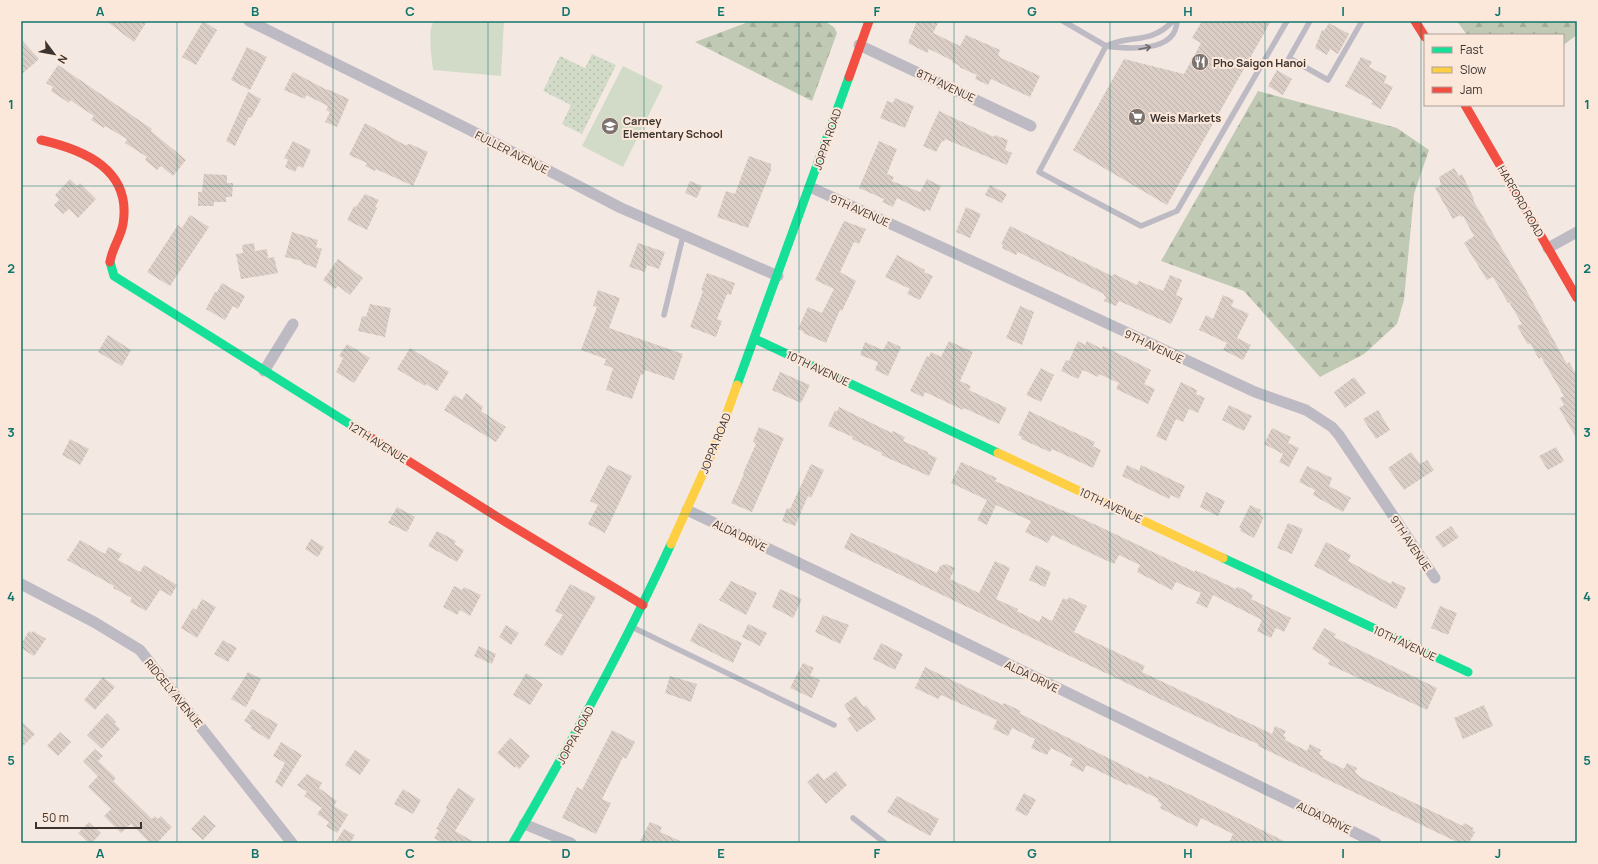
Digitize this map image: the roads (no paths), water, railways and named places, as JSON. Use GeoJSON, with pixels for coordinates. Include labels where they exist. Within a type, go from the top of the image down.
{"type":"FeatureCollection","features":[{"type":"Feature","properties":{"kind":"street","name":"FULLER AVENUE"},"geometry":{"type":"LineString","coordinates":[[249,21],[470,130],[621,208],[778,276]]}},
{"type":"Feature","properties":{"kind":"street"},"geometry":{"type":"LineString","coordinates":[[1415,21],[1424,35]]}},
{"type":"Feature","properties":{"kind":"street","name":"JOPPA ROAD"},"geometry":{"type":"LineString","coordinates":[[513,843],[565,754],[632,628],[714,449],[810,188],[866,22]]}},
{"type":"Feature","properties":{"kind":"street","name":"8TH AVENUE"},"geometry":{"type":"LineString","coordinates":[[859,45],[944,83],[1031,126]]}},
{"type":"Feature","properties":{"kind":"street","name":"HARFORD ROAD"},"geometry":{"type":"LineString","coordinates":[[1466,106],[1577,298]]}},
{"type":"Feature","properties":{"kind":"street","name":"12TH AVENUE"},"geometry":{"type":"LineString","coordinates":[[40,140],[55,142],[86,153],[104,165],[117,181],[123,195],[125,211],[119,237],[110,257],[109,264],[114,276],[552,551],[643,605]]}},
{"type":"Feature","properties":{"kind":"street","name":"9TH AVENUE"},"geometry":{"type":"LineString","coordinates":[[810,188],[1044,294],[1247,389],[1306,410],[1323,420],[1339,435],[1436,578]]}},
{"type":"Feature","properties":{"kind":"street"},"geometry":{"type":"LineString","coordinates":[[1548,248],[1577,232]]}},
{"type":"Feature","properties":{"kind":"street"},"geometry":{"type":"LineString","coordinates":[[264,371],[293,324]]}},
{"type":"Feature","properties":{"kind":"street","name":"10TH AVENUE"},"geometry":{"type":"LineString","coordinates":[[755,339],[1468,672]]}},
{"type":"Feature","properties":{"kind":"street","name":"ALDA DRIVE"},"geometry":{"type":"LineString","coordinates":[[687,510],[907,614],[1376,843]]}},
{"type":"Feature","properties":{"kind":"street","name":"RIDGELY AVENUE"},"geometry":{"type":"LineString","coordinates":[[21,584],[94,622],[140,650],[292,843]]}},
{"type":"Feature","properties":{"kind":"street"},"geometry":{"type":"LineString","coordinates":[[524,824],[571,843]]}},
{"type":"Feature","properties":{"kind":"lane"},"geometry":{"type":"LineString","coordinates":[[1063,21],[1106,46],[1141,49],[1157,45],[1172,36],[1177,28],[1177,21]]}},
{"type":"Feature","properties":{"kind":"lane"},"geometry":{"type":"LineString","coordinates":[[1173,21],[1159,33],[1148,38],[1113,43],[1106,46],[1039,172],[1141,226],[1177,211],[1287,21]]}},
{"type":"Feature","properties":{"kind":"lane"},"geometry":{"type":"LineString","coordinates":[[1310,21],[1289,58],[1328,80],[1362,21]]}},
{"type":"Feature","properties":{"kind":"lane"},"geometry":{"type":"LineString","coordinates":[[664,315],[683,236]]}},
{"type":"Feature","properties":{"kind":"lane"},"geometry":{"type":"LineString","coordinates":[[632,628],[834,726]]}},
{"type":"Feature","properties":{"kind":"lane"},"geometry":{"type":"LineString","coordinates":[[853,818],[885,843]]}},
{"type":"Feature","properties":{"kind":"place","name":"Pho Saigon Hanoi"},"geometry":{"type":"Point","coordinates":[1200,62]}},
{"type":"Feature","properties":{"kind":"place","name":"Weis Markets"},"geometry":{"type":"Point","coordinates":[1137,117]}},
{"type":"Feature","properties":{"kind":"place","name":"Carney Elementary School"},"geometry":{"type":"Point","coordinates":[610,126]}}]}
